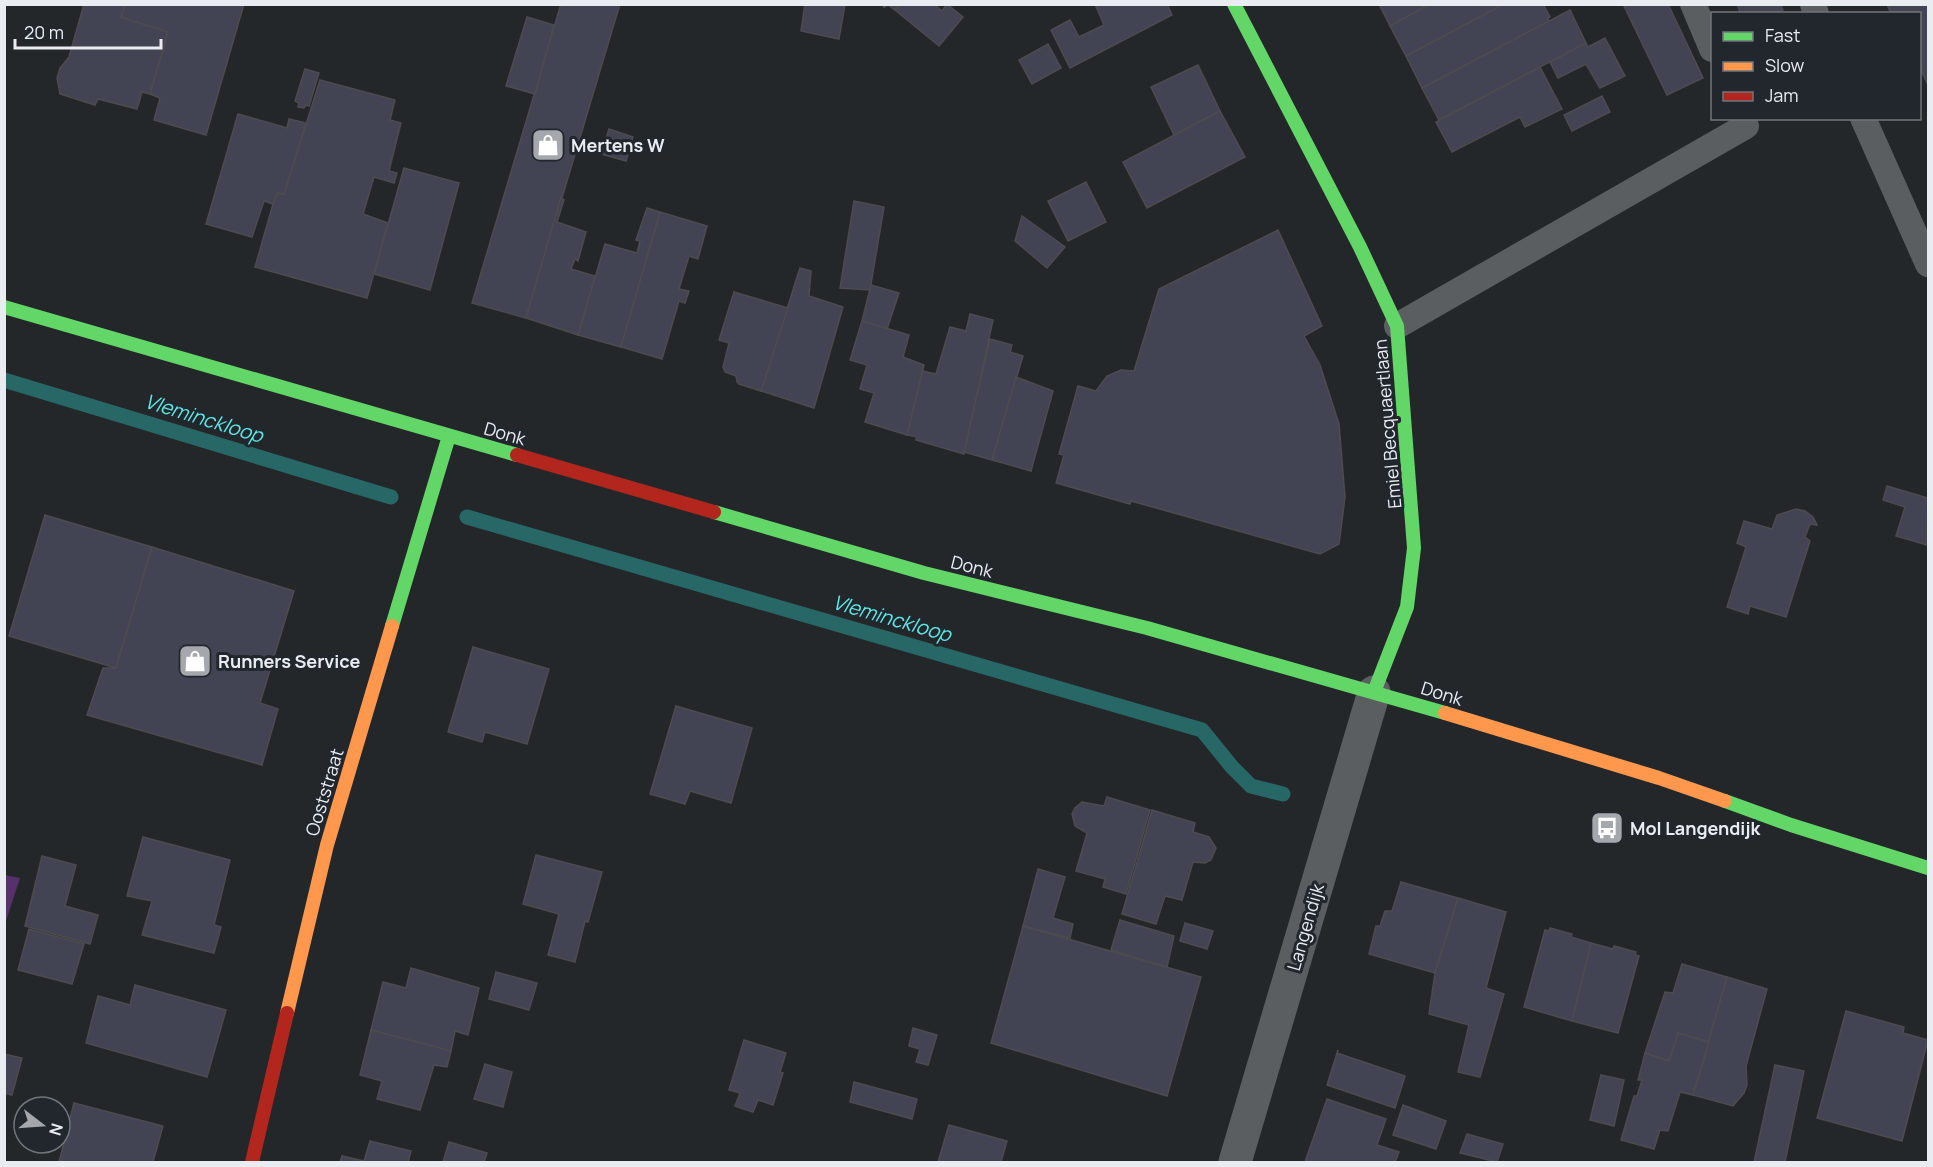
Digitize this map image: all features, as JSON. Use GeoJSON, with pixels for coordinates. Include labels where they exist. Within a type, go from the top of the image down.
{"type":"FeatureCollection","features":[{"type":"Feature","properties":{"kind":"main road","name":"Emiel Becquaertlaan"},"geometry":{"type":"LineString","coordinates":[[1234,4],[1360,247],[1397,326],[1414,548],[1407,607],[1374,692]]}},
{"type":"Feature","properties":{"kind":"main road","name":"Donk"},"geometry":{"type":"LineString","coordinates":[[4,307],[924,573],[1147,628],[1374,692],[1659,778],[1791,825],[1929,868]]}},
{"type":"Feature","properties":{"kind":"main road","name":"Ooststraat"},"geometry":{"type":"LineString","coordinates":[[252,1162],[327,845],[449,436]]}},
{"type":"Feature","properties":{"kind":"street","name":"Langendijk"},"geometry":{"type":"LineString","coordinates":[[1235,1162],[1374,692]]}},
{"type":"Feature","properties":{"kind":"lane"},"geometry":{"type":"LineString","coordinates":[[1693,4],[1711,44]]}},
{"type":"Feature","properties":{"kind":"lane"},"geometry":{"type":"LineString","coordinates":[[1397,326],[1746,126],[1744,120]]}},
{"type":"Feature","properties":{"kind":"lane"},"geometry":{"type":"LineString","coordinates":[[1864,120],[1929,264]]}},
{"type":"Feature","properties":{"kind":"shaded area"},"geometry":{"type":"Polygon","coordinates":[[[4,875],[20,878],[5,924],[4,875]]]}},
{"type":"Feature","properties":{"kind":"building"},"geometry":{"type":"Polygon","coordinates":[[[84,4],[125,4],[121,17],[168,32],[150,94],[142,92],[137,109],[98,99],[95,105],[60,94],[57,78],[60,68],[69,57],[84,4]]]}},
{"type":"Feature","properties":{"kind":"building"},"geometry":{"type":"Polygon","coordinates":[[[125,4],[244,4],[206,135],[154,120],[160,98],[150,94],[168,32],[121,17],[125,4]]]}},
{"type":"Feature","properties":{"kind":"building","name":"Mertens W"},"geometry":{"type":"Polygon","coordinates":[[[561,4],[620,4],[526,318],[472,303],[561,4]]]}},
{"type":"Feature","properties":{"kind":"building"},"geometry":{"type":"Polygon","coordinates":[[[805,4],[845,4],[839,39],[801,31],[805,4]]]}},
{"type":"Feature","properties":{"kind":"building"},"geometry":{"type":"Polygon","coordinates":[[[881,4],[900,4],[895,10],[888,5],[884,7],[881,4]]]}},
{"type":"Feature","properties":{"kind":"building"},"geometry":{"type":"Polygon","coordinates":[[[900,4],[934,4],[942,11],[947,4],[963,17],[939,46],[895,10],[900,4]]]}},
{"type":"Feature","properties":{"kind":"building"},"geometry":{"type":"Polygon","coordinates":[[[1095,4],[1167,4],[1172,15],[1070,68],[1051,30],[1070,20],[1079,37],[1104,25],[1095,4]]]}},
{"type":"Feature","properties":{"kind":"building"},"geometry":{"type":"Polygon","coordinates":[[[1379,4],[1430,4],[1390,26],[1379,4]]]}},
{"type":"Feature","properties":{"kind":"building"},"geometry":{"type":"Polygon","coordinates":[[[1430,4],[1504,4],[1406,56],[1390,26],[1430,4]]]}},
{"type":"Feature","properties":{"kind":"building"},"geometry":{"type":"Polygon","coordinates":[[[1504,4],[1543,4],[1550,17],[1549,21],[1422,88],[1406,56],[1504,4]]]}},
{"type":"Feature","properties":{"kind":"building"},"geometry":{"type":"Polygon","coordinates":[[[1623,4],[1668,4],[1703,78],[1667,95],[1623,4]]]}},
{"type":"Feature","properties":{"kind":"building"},"geometry":{"type":"Polygon","coordinates":[[[1737,4],[1780,4],[1783,10],[1779,12],[1740,12],[1737,4]]]}},
{"type":"Feature","properties":{"kind":"building"},"geometry":{"type":"Polygon","coordinates":[[[1887,4],[1928,4],[1928,85],[1921,70],[1921,12],[1890,12],[1887,4]]]}},
{"type":"Feature","properties":{"kind":"building"},"geometry":{"type":"Polygon","coordinates":[[[1570,10],[1586,43],[1439,120],[1422,88],[1570,10]]]}},
{"type":"Feature","properties":{"kind":"building"},"geometry":{"type":"Polygon","coordinates":[[[527,17],[554,25],[535,94],[506,86],[527,17]]]}},
{"type":"Feature","properties":{"kind":"building"},"geometry":{"type":"Polygon","coordinates":[[[1605,38],[1625,76],[1600,88],[1586,64],[1558,78],[1550,62],[1586,43],[1588,47],[1605,38]]]}},
{"type":"Feature","properties":{"kind":"building"},"geometry":{"type":"Polygon","coordinates":[[[1048,44],[1061,68],[1032,84],[1019,60],[1048,44]]]}},
{"type":"Feature","properties":{"kind":"building"},"geometry":{"type":"Polygon","coordinates":[[[1198,65],[1220,111],[1174,135],[1151,87],[1198,65]]]}},
{"type":"Feature","properties":{"kind":"building"},"geometry":{"type":"Polygon","coordinates":[[[1540,67],[1562,109],[1525,127],[1520,117],[1452,152],[1436,122],[1540,67]]]}},
{"type":"Feature","properties":{"kind":"building"},"geometry":{"type":"Polygon","coordinates":[[[305,69],[319,73],[309,106],[306,105],[304,108],[298,107],[299,103],[295,101],[305,69]]]}},
{"type":"Feature","properties":{"kind":"building"},"geometry":{"type":"Polygon","coordinates":[[[320,80],[395,100],[390,120],[401,123],[389,171],[397,173],[394,183],[374,177],[363,214],[388,223],[367,298],[255,267],[273,204],[277,193],[284,194],[320,80]]]}},
{"type":"Feature","properties":{"kind":"building"},"geometry":{"type":"Polygon","coordinates":[[[1602,96],[1610,112],[1572,131],[1564,115],[1602,96]]]}},
{"type":"Feature","properties":{"kind":"building"},"geometry":{"type":"Polygon","coordinates":[[[1220,111],[1245,157],[1147,208],[1123,162],[1220,111]]]}},
{"type":"Feature","properties":{"kind":"building"},"geometry":{"type":"Polygon","coordinates":[[[238,114],[287,128],[289,119],[306,123],[284,194],[277,193],[273,204],[264,201],[252,237],[206,224],[238,114]]]}},
{"type":"Feature","properties":{"kind":"building"},"geometry":{"type":"Polygon","coordinates":[[[609,129],[633,137],[626,161],[601,154],[609,129]]]}},
{"type":"Feature","properties":{"kind":"building"},"geometry":{"type":"Polygon","coordinates":[[[404,168],[459,183],[430,290],[374,274],[404,168]]]}},
{"type":"Feature","properties":{"kind":"building"},"geometry":{"type":"Polygon","coordinates":[[[1086,182],[1106,222],[1068,241],[1048,201],[1086,182]]]}},
{"type":"Feature","properties":{"kind":"building"},"geometry":{"type":"Polygon","coordinates":[[[561,197],[564,200],[557,222],[586,232],[578,261],[575,259],[571,269],[595,276],[578,335],[526,318],[561,197]]]}},
{"type":"Feature","properties":{"kind":"building"},"geometry":{"type":"Polygon","coordinates":[[[854,201],[884,207],[870,290],[840,288],[854,201]]]}},
{"type":"Feature","properties":{"kind":"building"},"geometry":{"type":"Polygon","coordinates":[[[647,208],[660,212],[621,347],[578,335],[605,244],[637,253],[640,241],[636,240],[647,208]]]}},
{"type":"Feature","properties":{"kind":"building"},"geometry":{"type":"Polygon","coordinates":[[[660,212],[707,226],[698,259],[689,256],[679,289],[689,291],[685,303],[679,301],[662,359],[621,347],[660,212]]]}},
{"type":"Feature","properties":{"kind":"building"},"geometry":{"type":"Polygon","coordinates":[[[1022,216],[1065,247],[1047,268],[1015,241],[1022,216]]]}},
{"type":"Feature","properties":{"kind":"building"},"geometry":{"type":"Polygon","coordinates":[[[1278,230],[1322,326],[1304,336],[1320,365],[1339,424],[1345,497],[1339,544],[1320,554],[1131,501],[1130,504],[1056,483],[1064,455],[1059,454],[1078,386],[1096,391],[1107,376],[1121,370],[1134,371],[1159,289],[1278,230]]]}},
{"type":"Feature","properties":{"kind":"building"},"geometry":{"type":"Polygon","coordinates":[[[800,268],[811,271],[809,296],[843,307],[814,408],[761,391],[800,268]]]}},
{"type":"Feature","properties":{"kind":"building"},"geometry":{"type":"Polygon","coordinates":[[[871,285],[899,293],[887,329],[862,321],[871,285]]]}},
{"type":"Feature","properties":{"kind":"building"},"geometry":{"type":"Polygon","coordinates":[[[734,292],[788,308],[761,391],[739,384],[736,376],[725,372],[723,367],[729,343],[719,340],[734,292]]]}},
{"type":"Feature","properties":{"kind":"building"},"geometry":{"type":"Polygon","coordinates":[[[970,314],[993,320],[964,454],[916,440],[917,437],[907,435],[922,371],[936,374],[950,327],[966,331],[970,314]]]}},
{"type":"Feature","properties":{"kind":"building"},"geometry":{"type":"Polygon","coordinates":[[[862,321],[909,335],[903,357],[924,365],[907,435],[865,422],[874,393],[860,389],[867,365],[850,360],[862,321]]]}},
{"type":"Feature","properties":{"kind":"building"},"geometry":{"type":"Polygon","coordinates":[[[990,339],[1012,345],[1010,352],[1023,356],[992,460],[964,452],[990,339]]]}},
{"type":"Feature","properties":{"kind":"building"},"geometry":{"type":"Polygon","coordinates":[[[1016,377],[1053,391],[1031,471],[992,460],[1016,377]]]}},
{"type":"Feature","properties":{"kind":"building"},"geometry":{"type":"Polygon","coordinates":[[[1887,486],[1928,498],[1927,545],[1896,536],[1905,507],[1883,500],[1887,486]]]}},
{"type":"Feature","properties":{"kind":"building"},"geometry":{"type":"Polygon","coordinates":[[[1796,509],[1805,511],[1813,517],[1817,525],[1810,524],[1805,537],[1810,541],[1786,617],[1750,606],[1748,614],[1727,607],[1746,547],[1737,543],[1744,521],[1772,529],[1777,515],[1796,509]]]}},
{"type":"Feature","properties":{"kind":"building"},"geometry":{"type":"Polygon","coordinates":[[[45,515],[152,547],[116,668],[9,636],[45,515]]]}},
{"type":"Feature","properties":{"kind":"building","name":"Runners Service"},"geometry":{"type":"Polygon","coordinates":[[[152,547],[294,591],[260,703],[278,709],[262,765],[87,715],[103,668],[116,668],[152,547]]]}},
{"type":"Feature","properties":{"kind":"building"},"geometry":{"type":"Polygon","coordinates":[[[473,647],[549,669],[527,744],[485,732],[482,742],[448,732],[473,647]]]}},
{"type":"Feature","properties":{"kind":"building"},"geometry":{"type":"Polygon","coordinates":[[[676,706],[752,728],[731,803],[690,791],[685,804],[650,794],[676,706]]]}},
{"type":"Feature","properties":{"kind":"building"},"geometry":{"type":"Polygon","coordinates":[[[1107,797],[1150,810],[1126,894],[1103,887],[1105,879],[1076,871],[1087,833],[1075,826],[1072,814],[1082,802],[1104,806],[1107,797]]]}},
{"type":"Feature","properties":{"kind":"building"},"geometry":{"type":"Polygon","coordinates":[[[1152,810],[1195,823],[1193,832],[1209,837],[1216,848],[1211,860],[1205,863],[1193,862],[1182,900],[1165,896],[1156,924],[1122,914],[1152,810]]]}},
{"type":"Feature","properties":{"kind":"building"},"geometry":{"type":"Polygon","coordinates":[[[143,837],[230,860],[214,925],[221,927],[214,953],[142,935],[152,901],[127,896],[143,837]]]}},
{"type":"Feature","properties":{"kind":"building"},"geometry":{"type":"Polygon","coordinates":[[[536,855],[602,872],[588,922],[585,921],[575,962],[548,955],[559,914],[523,904],[536,855]]]}},
{"type":"Feature","properties":{"kind":"building"},"geometry":{"type":"Polygon","coordinates":[[[42,856],[76,865],[65,906],[98,915],[90,944],[25,926],[42,856]]]}},
{"type":"Feature","properties":{"kind":"building"},"geometry":{"type":"Polygon","coordinates":[[[1038,869],[1065,877],[1053,918],[1073,924],[1070,938],[1023,926],[1038,869]]]}},
{"type":"Feature","properties":{"kind":"building"},"geometry":{"type":"Polygon","coordinates":[[[1401,882],[1458,898],[1435,973],[1369,954],[1376,926],[1380,926],[1385,911],[1392,911],[1401,882]]]}},
{"type":"Feature","properties":{"kind":"building"},"geometry":{"type":"Polygon","coordinates":[[[1458,898],[1506,912],[1486,988],[1504,994],[1480,1077],[1458,1072],[1469,1025],[1429,1014],[1435,973],[1458,898]]]}},
{"type":"Feature","properties":{"kind":"building"},"geometry":{"type":"Polygon","coordinates":[[[1120,920],[1174,936],[1167,967],[1111,950],[1120,920]]]}},
{"type":"Feature","properties":{"kind":"building"},"geometry":{"type":"Polygon","coordinates":[[[1185,923],[1213,931],[1207,949],[1180,941],[1185,923]]]}},
{"type":"Feature","properties":{"kind":"building"},"geometry":{"type":"Polygon","coordinates":[[[1023,926],[1201,977],[1167,1096],[991,1043],[1023,926]]]}},
{"type":"Feature","properties":{"kind":"building"},"geometry":{"type":"Polygon","coordinates":[[[1550,928],[1572,934],[1571,937],[1591,943],[1572,1021],[1524,1007],[1545,930],[1549,931],[1550,928]]]}},
{"type":"Feature","properties":{"kind":"building"},"geometry":{"type":"Polygon","coordinates":[[[29,929],[84,944],[72,984],[18,970],[29,929]]]}},
{"type":"Feature","properties":{"kind":"building"},"geometry":{"type":"Polygon","coordinates":[[[1591,943],[1613,949],[1614,946],[1636,952],[1635,955],[1639,956],[1618,1033],[1572,1021],[1591,943]]]}},
{"type":"Feature","properties":{"kind":"building"},"geometry":{"type":"Polygon","coordinates":[[[1682,964],[1727,977],[1709,1042],[1678,1033],[1669,1061],[1645,1053],[1665,992],[1673,993],[1682,964]]]}},
{"type":"Feature","properties":{"kind":"building"},"geometry":{"type":"Polygon","coordinates":[[[411,968],[479,988],[468,1035],[455,1031],[451,1051],[371,1030],[383,982],[406,988],[411,968]]]}},
{"type":"Feature","properties":{"kind":"building"},"geometry":{"type":"Polygon","coordinates":[[[496,972],[537,983],[529,1010],[489,999],[496,972]]]}},
{"type":"Feature","properties":{"kind":"building"},"geometry":{"type":"Polygon","coordinates":[[[1727,977],[1767,989],[1746,1066],[1747,1085],[1744,1093],[1733,1106],[1693,1095],[1727,977]]]}},
{"type":"Feature","properties":{"kind":"building"},"geometry":{"type":"Polygon","coordinates":[[[135,985],[226,1010],[207,1077],[86,1043],[98,996],[130,1005],[135,985]]]}},
{"type":"Feature","properties":{"kind":"building"},"geometry":{"type":"Polygon","coordinates":[[[1846,1011],[1904,1027],[1903,1033],[1928,1040],[1902,1141],[1817,1118],[1846,1011]]]}},
{"type":"Feature","properties":{"kind":"building"},"geometry":{"type":"Polygon","coordinates":[[[913,1028],[937,1035],[928,1065],[916,1062],[920,1049],[909,1046],[913,1028]]]}},
{"type":"Feature","properties":{"kind":"building"},"geometry":{"type":"Polygon","coordinates":[[[371,1030],[451,1051],[447,1067],[434,1065],[420,1110],[377,1099],[382,1081],[360,1075],[371,1030]]]}},
{"type":"Feature","properties":{"kind":"building"},"geometry":{"type":"Polygon","coordinates":[[[1678,1033],[1709,1042],[1693,1095],[1680,1092],[1668,1131],[1660,1130],[1654,1149],[1621,1140],[1634,1096],[1637,1096],[1642,1080],[1638,1080],[1645,1053],[1669,1061],[1678,1033]]]}},
{"type":"Feature","properties":{"kind":"building"},"geometry":{"type":"Polygon","coordinates":[[[744,1040],[786,1053],[780,1072],[783,1073],[773,1105],[758,1100],[753,1112],[735,1106],[740,1093],[729,1090],[744,1040]]]}},
{"type":"Feature","properties":{"kind":"building"},"geometry":{"type":"Polygon","coordinates":[[[1337,1053],[1405,1076],[1395,1108],[1327,1085],[1337,1053]]]}},
{"type":"Feature","properties":{"kind":"building"},"geometry":{"type":"Polygon","coordinates":[[[4,1054],[22,1058],[12,1095],[4,1093],[4,1054]]]}},
{"type":"Feature","properties":{"kind":"building"},"geometry":{"type":"Polygon","coordinates":[[[485,1064],[512,1072],[503,1107],[474,1099],[485,1064]]]}},
{"type":"Feature","properties":{"kind":"building"},"geometry":{"type":"Polygon","coordinates":[[[1775,1065],[1804,1071],[1785,1162],[1754,1162],[1775,1065]]]}},
{"type":"Feature","properties":{"kind":"building"},"geometry":{"type":"Polygon","coordinates":[[[1601,1075],[1624,1080],[1614,1126],[1590,1120],[1601,1075]]]}},
{"type":"Feature","properties":{"kind":"building"},"geometry":{"type":"Polygon","coordinates":[[[854,1082],[917,1099],[912,1119],[850,1102],[854,1082]]]}},
{"type":"Feature","properties":{"kind":"building"},"geometry":{"type":"Polygon","coordinates":[[[1327,1099],[1386,1119],[1377,1145],[1399,1152],[1395,1162],[1305,1162],[1327,1099]]]}},
{"type":"Feature","properties":{"kind":"building"},"geometry":{"type":"Polygon","coordinates":[[[74,1103],[163,1126],[153,1162],[59,1162],[61,1155],[72,1155],[74,1103]]]}},
{"type":"Feature","properties":{"kind":"building"},"geometry":{"type":"Polygon","coordinates":[[[1403,1105],[1446,1121],[1436,1149],[1393,1135],[1403,1105]]]}},
{"type":"Feature","properties":{"kind":"building"},"geometry":{"type":"Polygon","coordinates":[[[949,1125],[1007,1141],[1001,1162],[938,1162],[949,1125]]]}},
{"type":"Feature","properties":{"kind":"building"},"geometry":{"type":"Polygon","coordinates":[[[1467,1134],[1503,1144],[1497,1162],[1460,1153],[1467,1134]]]}},
{"type":"Feature","properties":{"kind":"building"},"geometry":{"type":"Polygon","coordinates":[[[370,1141],[411,1151],[408,1162],[340,1162],[342,1156],[364,1161],[370,1141]]]}},
{"type":"Feature","properties":{"kind":"building"},"geometry":{"type":"Polygon","coordinates":[[[449,1142],[487,1153],[484,1162],[443,1162],[449,1142]]]}},
{"type":"Feature","properties":{"kind":"waterway","name":"Vleminckloop"},"geometry":{"type":"LineString","coordinates":[[4,380],[391,497]]}},
{"type":"Feature","properties":{"kind":"waterway","name":"Vleminckloop"},"geometry":{"type":"LineString","coordinates":[[467,517],[1202,730],[1251,786],[1283,794]]}},
{"type":"Feature","properties":{"kind":"traffic: fast"},"geometry":{"type":"LineString","coordinates":[[1234,4],[1360,247],[1397,326],[1414,548],[1407,607],[1374,692]]}},
{"type":"Feature","properties":{"kind":"traffic: fast"},"geometry":{"type":"LineString","coordinates":[[4,307],[517,455]]}},
{"type":"Feature","properties":{"kind":"traffic: fast"},"geometry":{"type":"LineString","coordinates":[[392,626],[449,436]]}},
{"type":"Feature","properties":{"kind":"traffic: fast"},"geometry":{"type":"LineString","coordinates":[[714,512],[924,573],[1147,628],[1445,713]]}},
{"type":"Feature","properties":{"kind":"traffic: fast"},"geometry":{"type":"LineString","coordinates":[[1725,801],[1791,825],[1928,868]]}},
{"type":"Feature","properties":{"kind":"traffic: slow"},"geometry":{"type":"LineString","coordinates":[[287,1013],[327,845],[392,626]]}},
{"type":"Feature","properties":{"kind":"traffic: slow"},"geometry":{"type":"LineString","coordinates":[[1445,713],[1659,778],[1725,801]]}},
{"type":"Feature","properties":{"kind":"traffic: jam"},"geometry":{"type":"LineString","coordinates":[[517,455],[714,512]]}},
{"type":"Feature","properties":{"kind":"traffic: jam"},"geometry":{"type":"LineString","coordinates":[[252,1162],[287,1013]]}},
{"type":"Feature","properties":{"kind":"place","name":"Mertens W"},"geometry":{"type":"Point","coordinates":[548,145]}},
{"type":"Feature","properties":{"kind":"place","name":"Runners Service"},"geometry":{"type":"Point","coordinates":[195,661]}},
{"type":"Feature","properties":{"kind":"place","name":"Mol Langendijk"},"geometry":{"type":"Point","coordinates":[1607,828]}}]}
